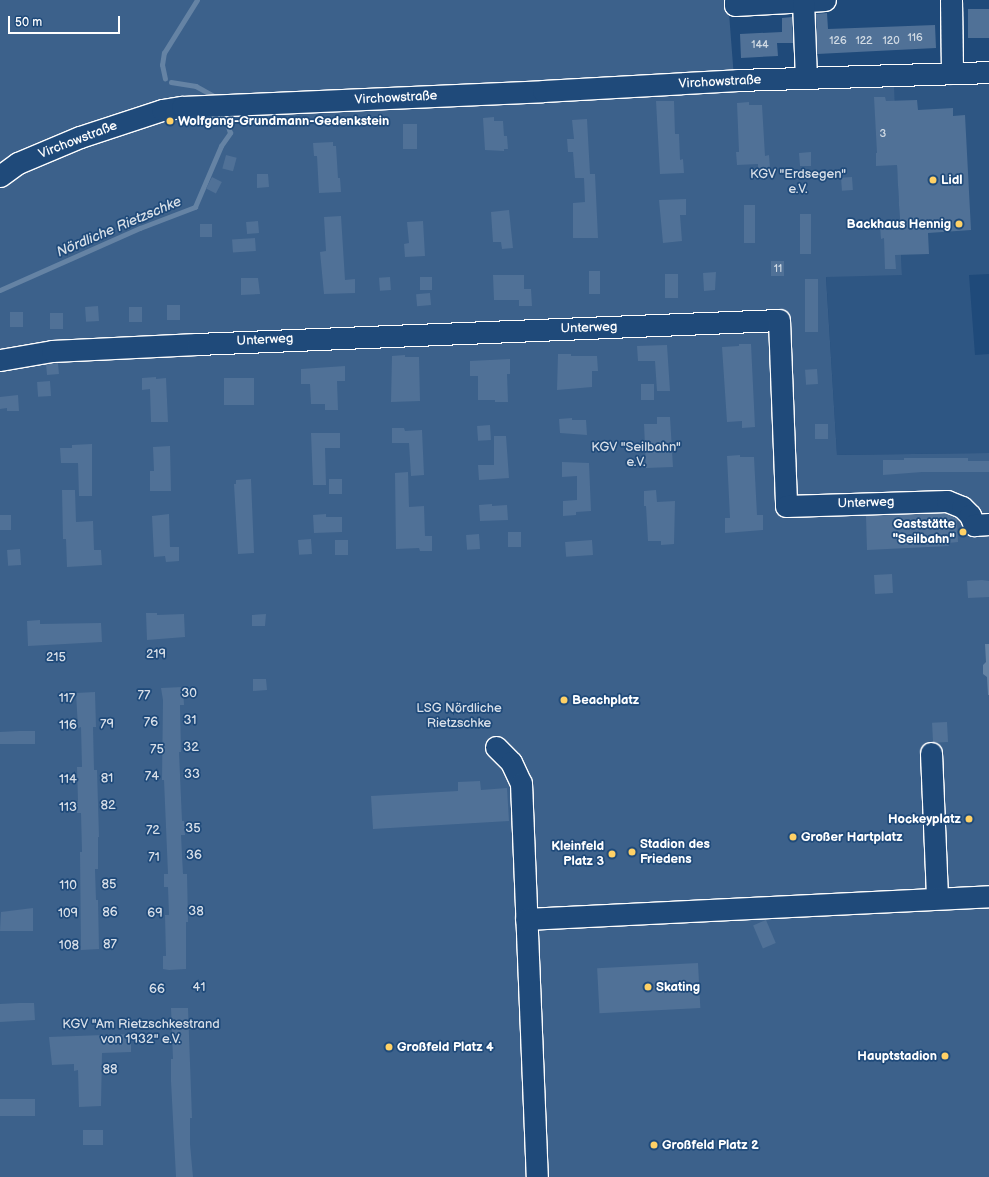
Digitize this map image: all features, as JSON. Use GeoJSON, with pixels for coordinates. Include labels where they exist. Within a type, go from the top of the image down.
{"type":"FeatureCollection","features":[{"type":"Feature","properties":{"kind":"street"},"geometry":{"type":"LineString","coordinates":[[735,0],[735,5],[825,0]]}},
{"type":"Feature","properties":{"kind":"street"},"geometry":{"type":"LineString","coordinates":[[951,0],[952,73]]}},
{"type":"Feature","properties":{"kind":"street"},"geometry":{"type":"LineString","coordinates":[[803,1],[806,78]]}},
{"type":"Feature","properties":{"kind":"street","name":"Virchowstraße"},"geometry":{"type":"LineString","coordinates":[[0,176],[18,163],[80,137],[162,110],[204,105],[806,78],[989,72]]}},
{"type":"Feature","properties":{"kind":"street","name":"Unterweg"},"geometry":{"type":"LineString","coordinates":[[0,360],[52,351],[778,320],[786,506],[947,501],[962,507],[970,515],[974,525],[989,524]]}},
{"type":"Feature","properties":{"kind":"street"},"geometry":{"type":"LineString","coordinates":[[496,747],[511,762],[521,783],[537,1177]]}},
{"type":"Feature","properties":{"kind":"street"},"geometry":{"type":"LineString","coordinates":[[931,753],[937,898]]}},
{"type":"Feature","properties":{"kind":"street"},"geometry":{"type":"LineString","coordinates":[[526,919],[989,896]]}},
{"type":"Feature","properties":{"kind":"shaded area"},"geometry":{"type":"Polygon","coordinates":[[[989,82],[989,274],[969,275],[975,355],[989,354],[989,453],[837,455],[826,276],[902,274],[894,86],[989,82]]]}},
{"type":"Feature","properties":{"kind":"shaded area"},"geometry":{"type":"Polygon","coordinates":[[[985,644],[989,644],[989,695],[987,677],[983,674],[983,665],[986,662],[985,644]]]}},
{"type":"Feature","properties":{"kind":"green space","name":"LSG Nördliche Rietzschke"},"geometry":{"type":"Polygon","coordinates":[[[0,0],[728,0],[735,91],[894,82],[902,275],[826,277],[837,455],[989,453],[989,1177],[0,1177],[0,0]]]}},
{"type":"Feature","properties":{"kind":"building"},"geometry":{"type":"Polygon","coordinates":[[[968,9],[989,9],[989,38],[968,38],[968,9]]]}},
{"type":"Feature","properties":{"kind":"building"},"geometry":{"type":"Polygon","coordinates":[[[827,13],[828,29],[935,25],[936,48],[817,54],[816,14],[827,13]]]}},
{"type":"Feature","properties":{"kind":"building"},"geometry":{"type":"Polygon","coordinates":[[[792,17],[793,43],[777,43],[778,56],[741,58],[740,34],[782,32],[782,18],[792,17]]]}},
{"type":"Feature","properties":{"kind":"building","name":"Lidl"},"geometry":{"type":"Polygon","coordinates":[[[874,97],[885,97],[886,101],[917,100],[918,110],[953,108],[953,116],[965,115],[971,230],[928,233],[929,254],[895,255],[896,269],[885,269],[884,238],[881,239],[880,225],[900,225],[897,165],[876,166],[877,153],[874,97]]]}},
{"type":"Feature","properties":{"kind":"building"},"geometry":{"type":"Polygon","coordinates":[[[656,101],[674,101],[675,134],[679,134],[680,160],[683,159],[684,173],[660,174],[656,101]]]}},
{"type":"Feature","properties":{"kind":"building"},"geometry":{"type":"Polygon","coordinates":[[[749,102],[749,105],[762,105],[765,156],[769,155],[770,168],[758,169],[758,164],[737,165],[736,152],[739,152],[737,103],[749,102]]]}},
{"type":"Feature","properties":{"kind":"building"},"geometry":{"type":"Polygon","coordinates":[[[494,117],[494,121],[503,121],[504,136],[507,136],[508,149],[504,149],[504,151],[485,150],[483,118],[494,117]]]}},
{"type":"Feature","properties":{"kind":"building"},"geometry":{"type":"Polygon","coordinates":[[[587,119],[590,174],[595,174],[598,238],[573,238],[573,203],[585,202],[584,178],[575,178],[573,152],[568,152],[567,139],[574,139],[572,120],[587,119]]]}},
{"type":"Feature","properties":{"kind":"building"},"geometry":{"type":"Polygon","coordinates":[[[403,124],[417,124],[417,149],[403,149],[403,124]]]}},
{"type":"Feature","properties":{"kind":"building"},"geometry":{"type":"Polygon","coordinates":[[[333,142],[333,146],[336,146],[338,178],[340,178],[341,192],[319,193],[317,156],[314,156],[313,143],[333,142]]]}},
{"type":"Feature","properties":{"kind":"building"},"geometry":{"type":"Polygon","coordinates":[[[811,152],[811,166],[800,166],[799,153],[811,152]]]}},
{"type":"Feature","properties":{"kind":"building"},"geometry":{"type":"Polygon","coordinates":[[[226,155],[237,158],[233,171],[222,169],[226,155]]]}},
{"type":"Feature","properties":{"kind":"building"},"geometry":{"type":"Polygon","coordinates":[[[257,174],[268,174],[269,187],[257,188],[257,174]]]}},
{"type":"Feature","properties":{"kind":"building"},"geometry":{"type":"Polygon","coordinates":[[[212,177],[222,182],[216,194],[206,189],[212,177]]]}},
{"type":"Feature","properties":{"kind":"building"},"geometry":{"type":"Polygon","coordinates":[[[852,177],[853,190],[842,191],[841,178],[852,177]]]}},
{"type":"Feature","properties":{"kind":"building"},"geometry":{"type":"Polygon","coordinates":[[[686,199],[686,215],[680,215],[682,241],[663,243],[659,200],[686,199]]]}},
{"type":"Feature","properties":{"kind":"building"},"geometry":{"type":"Polygon","coordinates":[[[744,205],[755,205],[755,243],[744,243],[744,205]]]}},
{"type":"Feature","properties":{"kind":"building"},"geometry":{"type":"Polygon","coordinates":[[[509,210],[513,248],[502,249],[501,242],[493,242],[491,212],[509,210]]]}},
{"type":"Feature","properties":{"kind":"building"},"geometry":{"type":"Polygon","coordinates":[[[800,214],[811,214],[811,254],[800,254],[800,214]]]}},
{"type":"Feature","properties":{"kind":"building"},"geometry":{"type":"Polygon","coordinates":[[[341,216],[345,280],[355,279],[355,293],[324,294],[320,252],[326,251],[324,217],[341,216]]]}},
{"type":"Feature","properties":{"kind":"building"},"geometry":{"type":"Polygon","coordinates":[[[258,221],[259,233],[247,234],[246,222],[258,221]]]}},
{"type":"Feature","properties":{"kind":"building"},"geometry":{"type":"Polygon","coordinates":[[[423,221],[425,256],[405,257],[404,244],[409,243],[407,222],[423,221]]]}},
{"type":"Feature","properties":{"kind":"building"},"geometry":{"type":"Polygon","coordinates":[[[200,224],[212,224],[212,237],[200,237],[200,224]]]}},
{"type":"Feature","properties":{"kind":"building"},"geometry":{"type":"Polygon","coordinates":[[[255,238],[256,251],[233,253],[232,240],[255,238]]]}},
{"type":"Feature","properties":{"kind":"building"},"geometry":{"type":"Polygon","coordinates":[[[771,261],[784,261],[784,276],[771,276],[771,261]]]}},
{"type":"Feature","properties":{"kind":"building"},"geometry":{"type":"Polygon","coordinates":[[[589,271],[600,271],[600,294],[589,294],[589,271]]]}},
{"type":"Feature","properties":{"kind":"building"},"geometry":{"type":"Polygon","coordinates":[[[716,272],[715,290],[704,291],[703,273],[716,272]]]}},
{"type":"Feature","properties":{"kind":"building"},"geometry":{"type":"Polygon","coordinates":[[[665,274],[678,274],[678,298],[665,298],[665,274]]]}},
{"type":"Feature","properties":{"kind":"building"},"geometry":{"type":"Polygon","coordinates":[[[493,275],[524,275],[524,289],[531,289],[532,306],[519,306],[519,300],[494,300],[493,275]]]}},
{"type":"Feature","properties":{"kind":"building"},"geometry":{"type":"Polygon","coordinates":[[[390,277],[391,290],[380,291],[379,278],[390,277]]]}},
{"type":"Feature","properties":{"kind":"building"},"geometry":{"type":"Polygon","coordinates":[[[420,277],[432,277],[432,290],[420,290],[420,277]]]}},
{"type":"Feature","properties":{"kind":"building"},"geometry":{"type":"Polygon","coordinates":[[[241,278],[258,278],[260,294],[241,295],[241,278]]]}},
{"type":"Feature","properties":{"kind":"building"},"geometry":{"type":"Polygon","coordinates":[[[805,279],[818,279],[818,332],[805,332],[805,279]]]}},
{"type":"Feature","properties":{"kind":"building"},"geometry":{"type":"Polygon","coordinates":[[[430,293],[431,305],[417,306],[416,294],[430,293]]]}},
{"type":"Feature","properties":{"kind":"building"},"geometry":{"type":"Polygon","coordinates":[[[167,305],[180,305],[180,320],[167,320],[167,305]]]}},
{"type":"Feature","properties":{"kind":"building"},"geometry":{"type":"Polygon","coordinates":[[[98,306],[99,321],[86,322],[85,307],[98,306]]]}},
{"type":"Feature","properties":{"kind":"building"},"geometry":{"type":"Polygon","coordinates":[[[129,307],[142,307],[142,322],[129,322],[129,307]]]}},
{"type":"Feature","properties":{"kind":"building"},"geometry":{"type":"Polygon","coordinates":[[[10,312],[23,312],[23,327],[10,327],[10,312]]]}},
{"type":"Feature","properties":{"kind":"building"},"geometry":{"type":"Polygon","coordinates":[[[50,313],[63,313],[63,329],[50,329],[50,313]]]}},
{"type":"Feature","properties":{"kind":"building"},"geometry":{"type":"Polygon","coordinates":[[[739,344],[751,344],[755,427],[742,428],[742,421],[727,422],[722,347],[739,346],[739,344]]]}},
{"type":"Feature","properties":{"kind":"building"},"geometry":{"type":"Polygon","coordinates":[[[667,345],[670,391],[657,391],[655,361],[638,361],[637,346],[667,345]]]}},
{"type":"Feature","properties":{"kind":"building"},"geometry":{"type":"Polygon","coordinates":[[[558,354],[571,354],[571,356],[597,356],[598,371],[592,371],[592,387],[557,390],[558,354]]]}},
{"type":"Feature","properties":{"kind":"building"},"geometry":{"type":"Polygon","coordinates":[[[405,355],[405,357],[419,357],[420,401],[391,402],[392,356],[405,355]]]}},
{"type":"Feature","properties":{"kind":"building"},"geometry":{"type":"Polygon","coordinates":[[[510,359],[510,374],[507,374],[508,402],[478,400],[478,376],[470,376],[470,361],[510,359]]]}},
{"type":"Feature","properties":{"kind":"building"},"geometry":{"type":"Polygon","coordinates":[[[58,363],[59,374],[47,375],[46,364],[58,363]]]}},
{"type":"Feature","properties":{"kind":"building"},"geometry":{"type":"Polygon","coordinates":[[[345,366],[345,381],[337,381],[338,410],[325,410],[325,404],[311,404],[310,384],[301,384],[301,369],[345,366]]]}},
{"type":"Feature","properties":{"kind":"building"},"geometry":{"type":"Polygon","coordinates":[[[817,369],[818,384],[806,385],[805,370],[817,369]]]}},
{"type":"Feature","properties":{"kind":"building"},"geometry":{"type":"Polygon","coordinates":[[[156,377],[156,379],[166,378],[168,422],[151,422],[150,389],[142,390],[142,378],[156,377]]]}},
{"type":"Feature","properties":{"kind":"building"},"geometry":{"type":"Polygon","coordinates":[[[224,378],[254,378],[254,405],[224,405],[224,378]]]}},
{"type":"Feature","properties":{"kind":"building"},"geometry":{"type":"Polygon","coordinates":[[[50,381],[51,396],[38,397],[37,382],[50,381]]]}},
{"type":"Feature","properties":{"kind":"building"},"geometry":{"type":"Polygon","coordinates":[[[641,384],[654,384],[654,400],[641,400],[641,384]]]}},
{"type":"Feature","properties":{"kind":"building"},"geometry":{"type":"Polygon","coordinates":[[[18,395],[19,411],[7,411],[7,408],[0,409],[0,397],[18,395]]]}},
{"type":"Feature","properties":{"kind":"building"},"geometry":{"type":"Polygon","coordinates":[[[657,417],[670,417],[673,467],[646,468],[644,424],[657,424],[657,417]]]}},
{"type":"Feature","properties":{"kind":"building"},"geometry":{"type":"Polygon","coordinates":[[[572,418],[572,420],[586,420],[587,435],[560,433],[559,419],[572,418]]]}},
{"type":"Feature","properties":{"kind":"building"},"geometry":{"type":"Polygon","coordinates":[[[815,424],[828,424],[828,439],[815,439],[815,424]]]}},
{"type":"Feature","properties":{"kind":"building"},"geometry":{"type":"Polygon","coordinates":[[[490,425],[491,440],[478,441],[477,426],[490,425]]]}},
{"type":"Feature","properties":{"kind":"building"},"geometry":{"type":"Polygon","coordinates":[[[392,428],[404,428],[405,431],[422,430],[424,475],[411,476],[409,443],[392,443],[392,428]]]}},
{"type":"Feature","properties":{"kind":"building"},"geometry":{"type":"Polygon","coordinates":[[[311,433],[340,433],[340,448],[325,448],[326,485],[313,485],[311,433]]]}},
{"type":"Feature","properties":{"kind":"building"},"geometry":{"type":"Polygon","coordinates":[[[494,436],[506,436],[509,478],[479,480],[478,465],[494,465],[494,436]]]}},
{"type":"Feature","properties":{"kind":"building"},"geometry":{"type":"Polygon","coordinates":[[[92,444],[92,496],[79,496],[78,463],[61,463],[60,448],[72,448],[72,445],[92,444]]]}},
{"type":"Feature","properties":{"kind":"building"},"geometry":{"type":"Polygon","coordinates":[[[170,446],[171,491],[150,491],[150,471],[154,471],[153,447],[170,446]]]}},
{"type":"Feature","properties":{"kind":"building"},"geometry":{"type":"Polygon","coordinates":[[[740,455],[740,457],[754,457],[757,515],[763,515],[763,530],[725,533],[725,518],[730,518],[727,456],[740,455]]]}},
{"type":"Feature","properties":{"kind":"building"},"geometry":{"type":"Polygon","coordinates":[[[904,458],[968,458],[968,461],[989,461],[989,472],[922,472],[883,475],[883,460],[904,460],[904,458]]]}},
{"type":"Feature","properties":{"kind":"building"},"geometry":{"type":"Polygon","coordinates":[[[562,462],[589,463],[591,511],[576,512],[576,515],[563,516],[563,501],[577,500],[577,476],[562,477],[562,462]]]}},
{"type":"Feature","properties":{"kind":"building"},"geometry":{"type":"Polygon","coordinates":[[[408,472],[409,507],[424,506],[425,536],[432,536],[432,551],[420,551],[419,548],[396,549],[395,473],[408,472]]]}},
{"type":"Feature","properties":{"kind":"building"},"geometry":{"type":"Polygon","coordinates":[[[251,479],[254,553],[238,554],[234,484],[236,484],[236,480],[251,479]]]}},
{"type":"Feature","properties":{"kind":"building"},"geometry":{"type":"Polygon","coordinates":[[[329,479],[342,479],[342,494],[329,494],[329,479]]]}},
{"type":"Feature","properties":{"kind":"building"},"geometry":{"type":"Polygon","coordinates":[[[62,490],[75,490],[76,522],[93,521],[94,550],[101,550],[102,565],[67,567],[66,539],[63,539],[62,490]]]}},
{"type":"Feature","properties":{"kind":"building"},"geometry":{"type":"Polygon","coordinates":[[[656,490],[657,502],[675,501],[674,544],[661,545],[661,541],[648,541],[644,491],[656,490]]]}},
{"type":"Feature","properties":{"kind":"building"},"geometry":{"type":"Polygon","coordinates":[[[492,504],[492,506],[507,505],[508,520],[480,521],[479,505],[492,504]]]}},
{"type":"Feature","properties":{"kind":"building"},"geometry":{"type":"Polygon","coordinates":[[[945,513],[957,519],[958,542],[948,543],[949,546],[867,550],[866,516],[945,513]]]}},
{"type":"Feature","properties":{"kind":"building"},"geometry":{"type":"Polygon","coordinates":[[[169,514],[170,547],[179,547],[179,561],[166,562],[165,556],[154,557],[152,516],[169,514]]]}},
{"type":"Feature","properties":{"kind":"building"},"geometry":{"type":"Polygon","coordinates":[[[326,514],[326,517],[342,517],[342,532],[314,533],[313,515],[326,514]]]}},
{"type":"Feature","properties":{"kind":"building"},"geometry":{"type":"Polygon","coordinates":[[[0,515],[11,515],[11,530],[0,530],[0,515]]]}},
{"type":"Feature","properties":{"kind":"building"},"geometry":{"type":"Polygon","coordinates":[[[508,532],[521,532],[521,547],[508,547],[508,532]]]}},
{"type":"Feature","properties":{"kind":"building"},"geometry":{"type":"Polygon","coordinates":[[[479,534],[480,549],[467,550],[466,535],[479,534]]]}},
{"type":"Feature","properties":{"kind":"building"},"geometry":{"type":"Polygon","coordinates":[[[311,539],[312,554],[299,555],[298,540],[311,539]]]}},
{"type":"Feature","properties":{"kind":"building"},"geometry":{"type":"Polygon","coordinates":[[[335,540],[348,540],[348,555],[335,555],[335,540]]]}},
{"type":"Feature","properties":{"kind":"building"},"geometry":{"type":"Polygon","coordinates":[[[592,540],[593,555],[566,557],[565,542],[592,540]]]}},
{"type":"Feature","properties":{"kind":"building"},"geometry":{"type":"Polygon","coordinates":[[[20,549],[21,565],[8,566],[7,550],[20,549]]]}},
{"type":"Feature","properties":{"kind":"building"},"geometry":{"type":"Polygon","coordinates":[[[892,574],[893,593],[875,594],[874,575],[892,574]]]}},
{"type":"Feature","properties":{"kind":"building"},"geometry":{"type":"Polygon","coordinates":[[[967,581],[989,581],[989,597],[968,598],[967,581]]]}},
{"type":"Feature","properties":{"kind":"building"},"geometry":{"type":"Polygon","coordinates":[[[146,613],[157,613],[157,615],[184,614],[185,637],[147,640],[146,613]]]}},
{"type":"Feature","properties":{"kind":"building"},"geometry":{"type":"Polygon","coordinates":[[[266,614],[265,626],[252,626],[252,615],[266,614]]]}},
{"type":"Feature","properties":{"kind":"building"},"geometry":{"type":"Polygon","coordinates":[[[40,620],[40,624],[101,623],[102,642],[28,646],[27,621],[40,620]]]}},
{"type":"Feature","properties":{"kind":"building"},"geometry":{"type":"Polygon","coordinates":[[[253,679],[266,679],[267,690],[253,691],[253,679]]]}},
{"type":"Feature","properties":{"kind":"building"},"geometry":{"type":"Polygon","coordinates":[[[183,687],[184,705],[180,705],[181,752],[179,752],[182,821],[184,821],[185,835],[181,835],[183,874],[187,874],[188,922],[186,922],[186,969],[169,970],[163,969],[163,956],[166,956],[165,915],[169,915],[168,887],[164,887],[164,874],[168,874],[164,780],[162,780],[163,700],[161,688],[183,687]]]}},
{"type":"Feature","properties":{"kind":"building"},"geometry":{"type":"Polygon","coordinates":[[[95,692],[96,727],[93,727],[94,770],[97,770],[99,837],[98,869],[95,869],[96,900],[98,900],[99,949],[81,950],[81,813],[77,813],[76,802],[78,802],[77,767],[82,767],[81,727],[78,728],[76,693],[95,692]]]}},
{"type":"Feature","properties":{"kind":"building"},"geometry":{"type":"Polygon","coordinates":[[[947,722],[948,742],[933,743],[932,723],[947,722]]]}},
{"type":"Feature","properties":{"kind":"building"},"geometry":{"type":"Polygon","coordinates":[[[35,731],[35,744],[0,744],[0,732],[35,731]]]}},
{"type":"Feature","properties":{"kind":"building"},"geometry":{"type":"Polygon","coordinates":[[[480,781],[481,790],[507,788],[509,821],[373,829],[371,796],[458,791],[458,782],[480,781]]]}},
{"type":"Feature","properties":{"kind":"building"},"geometry":{"type":"Polygon","coordinates":[[[33,908],[33,931],[0,931],[1,912],[33,908]]]}},
{"type":"Feature","properties":{"kind":"building"},"geometry":{"type":"Polygon","coordinates":[[[766,920],[776,943],[763,948],[753,925],[766,920]]]}},
{"type":"Feature","properties":{"kind":"building","name":"Skating"},"geometry":{"type":"Polygon","coordinates":[[[698,963],[700,1008],[599,1013],[597,968],[698,963]]]}},
{"type":"Feature","properties":{"kind":"building"},"geometry":{"type":"Polygon","coordinates":[[[34,1003],[35,1020],[0,1022],[0,1004],[34,1003]]]}},
{"type":"Feature","properties":{"kind":"building"},"geometry":{"type":"Polygon","coordinates":[[[171,1008],[188,1008],[192,1118],[190,1118],[190,1144],[193,1177],[176,1177],[171,1081],[171,1059],[173,1059],[171,1008]]]}},
{"type":"Feature","properties":{"kind":"building"},"geometry":{"type":"Polygon","coordinates":[[[131,1034],[131,1052],[102,1053],[101,1106],[79,1107],[78,1070],[74,1071],[74,1064],[52,1065],[49,1037],[131,1034]]]}},
{"type":"Feature","properties":{"kind":"building"},"geometry":{"type":"Polygon","coordinates":[[[0,1099],[35,1099],[35,1116],[0,1116],[0,1099]]]}},
{"type":"Feature","properties":{"kind":"building"},"geometry":{"type":"Polygon","coordinates":[[[83,1130],[103,1130],[103,1145],[83,1145],[83,1130]]]}},
{"type":"Feature","properties":{"kind":"waterway","name":"Nördliche Rietzschke"},"geometry":{"type":"LineString","coordinates":[[165,79],[162,65],[164,53],[197,0]]}},
{"type":"Feature","properties":{"kind":"waterway","name":"Nördliche Rietzschke"},"geometry":{"type":"LineString","coordinates":[[171,82],[196,86],[214,96]]}},
{"type":"Feature","properties":{"kind":"waterway","name":"Nördliche Rietzschke"},"geometry":{"type":"LineString","coordinates":[[0,290],[140,228],[195,207],[221,146],[230,133],[223,112]]}},
{"type":"Feature","properties":{"kind":"place","name":"Wolfgang-Grundmann-Gedenkstein"},"geometry":{"type":"Point","coordinates":[170,121]}},
{"type":"Feature","properties":{"kind":"place","name":"Lidl"},"geometry":{"type":"Point","coordinates":[933,180]}},
{"type":"Feature","properties":{"kind":"place","name":"Backhaus Hennig"},"geometry":{"type":"Point","coordinates":[959,224]}},
{"type":"Feature","properties":{"kind":"place","name":"Gaststätte \"Seilbahn\""},"geometry":{"type":"Point","coordinates":[963,532]}},
{"type":"Feature","properties":{"kind":"place","name":"Beachplatz"},"geometry":{"type":"Point","coordinates":[564,700]}},
{"type":"Feature","properties":{"kind":"place","name":"Hockeyplatz"},"geometry":{"type":"Point","coordinates":[969,819]}},
{"type":"Feature","properties":{"kind":"place","name":"Großer Hartplatz"},"geometry":{"type":"Point","coordinates":[793,837]}},
{"type":"Feature","properties":{"kind":"place","name":"Stadion des Friedens"},"geometry":{"type":"Point","coordinates":[632,852]}},
{"type":"Feature","properties":{"kind":"place","name":"Kleinfeld Platz 3"},"geometry":{"type":"Point","coordinates":[612,854]}},
{"type":"Feature","properties":{"kind":"place","name":"Skating"},"geometry":{"type":"Point","coordinates":[648,987]}},
{"type":"Feature","properties":{"kind":"place","name":"Großfeld Platz 4"},"geometry":{"type":"Point","coordinates":[389,1047]}},
{"type":"Feature","properties":{"kind":"place","name":"Hauptstadion"},"geometry":{"type":"Point","coordinates":[945,1056]}},
{"type":"Feature","properties":{"kind":"place","name":"Großfeld Platz 2"},"geometry":{"type":"Point","coordinates":[654,1145]}},
{"type":"Feature","properties":{"kind":"park label","name":"KGV \"Erdsegen\" e.V."},"geometry":{"type":"Point","coordinates":[798,182]}},
{"type":"Feature","properties":{"kind":"park label","name":"KGV \"Seilbahn\" e.V."},"geometry":{"type":"Point","coordinates":[636,456]}},
{"type":"Feature","properties":{"kind":"park label","name":"219"},"geometry":{"type":"Point","coordinates":[156,654]}},
{"type":"Feature","properties":{"kind":"park label","name":"215"},"geometry":{"type":"Point","coordinates":[56,657]}},
{"type":"Feature","properties":{"kind":"park label","name":"30"},"geometry":{"type":"Point","coordinates":[189,693]}},
{"type":"Feature","properties":{"kind":"park label","name":"77"},"geometry":{"type":"Point","coordinates":[144,695]}},
{"type":"Feature","properties":{"kind":"park label","name":"117"},"geometry":{"type":"Point","coordinates":[67,698]}},
{"type":"Feature","properties":{"kind":"park label","name":"31"},"geometry":{"type":"Point","coordinates":[190,720]}},
{"type":"Feature","properties":{"kind":"park label","name":"76"},"geometry":{"type":"Point","coordinates":[151,722]}},
{"type":"Feature","properties":{"kind":"park label","name":"79"},"geometry":{"type":"Point","coordinates":[107,724]}},
{"type":"Feature","properties":{"kind":"park label","name":"116"},"geometry":{"type":"Point","coordinates":[68,725]}},
{"type":"Feature","properties":{"kind":"park label","name":"32"},"geometry":{"type":"Point","coordinates":[191,747]}},
{"type":"Feature","properties":{"kind":"park label","name":"75"},"geometry":{"type":"Point","coordinates":[157,749]}},
{"type":"Feature","properties":{"kind":"park label","name":"33"},"geometry":{"type":"Point","coordinates":[192,774]}},
{"type":"Feature","properties":{"kind":"park label","name":"74"},"geometry":{"type":"Point","coordinates":[152,776]}},
{"type":"Feature","properties":{"kind":"park label","name":"81"},"geometry":{"type":"Point","coordinates":[107,778]}},
{"type":"Feature","properties":{"kind":"park label","name":"114"},"geometry":{"type":"Point","coordinates":[68,779]}},
{"type":"Feature","properties":{"kind":"park label","name":"82"},"geometry":{"type":"Point","coordinates":[108,805]}},
{"type":"Feature","properties":{"kind":"park label","name":"113"},"geometry":{"type":"Point","coordinates":[68,807]}},
{"type":"Feature","properties":{"kind":"park label","name":"35"},"geometry":{"type":"Point","coordinates":[193,828]}},
{"type":"Feature","properties":{"kind":"park label","name":"72"},"geometry":{"type":"Point","coordinates":[153,830]}},
{"type":"Feature","properties":{"kind":"park label","name":"36"},"geometry":{"type":"Point","coordinates":[194,855]}},
{"type":"Feature","properties":{"kind":"park label","name":"71"},"geometry":{"type":"Point","coordinates":[154,857]}},
{"type":"Feature","properties":{"kind":"park label","name":"85"},"geometry":{"type":"Point","coordinates":[109,884]}},
{"type":"Feature","properties":{"kind":"park label","name":"110"},"geometry":{"type":"Point","coordinates":[68,885]}},
{"type":"Feature","properties":{"kind":"park label","name":"38"},"geometry":{"type":"Point","coordinates":[196,911]}},
{"type":"Feature","properties":{"kind":"park label","name":"86"},"geometry":{"type":"Point","coordinates":[110,912]}},
{"type":"Feature","properties":{"kind":"park label","name":"109"},"geometry":{"type":"Point","coordinates":[68,913]}},
{"type":"Feature","properties":{"kind":"park label","name":"69"},"geometry":{"type":"Point","coordinates":[155,913]}},
{"type":"Feature","properties":{"kind":"park label","name":"87"},"geometry":{"type":"Point","coordinates":[110,944]}},
{"type":"Feature","properties":{"kind":"park label","name":"108"},"geometry":{"type":"Point","coordinates":[69,945]}},
{"type":"Feature","properties":{"kind":"park label","name":"41"},"geometry":{"type":"Point","coordinates":[199,987]}},
{"type":"Feature","properties":{"kind":"park label","name":"66"},"geometry":{"type":"Point","coordinates":[157,989]}},
{"type":"Feature","properties":{"kind":"park label","name":"KGV \"Am Rietzschkestrand von 1932\" e.V."},"geometry":{"type":"Point","coordinates":[141,1032]}},
{"type":"Feature","properties":{"kind":"park label","name":"88"},"geometry":{"type":"Point","coordinates":[110,1069]}}]}
